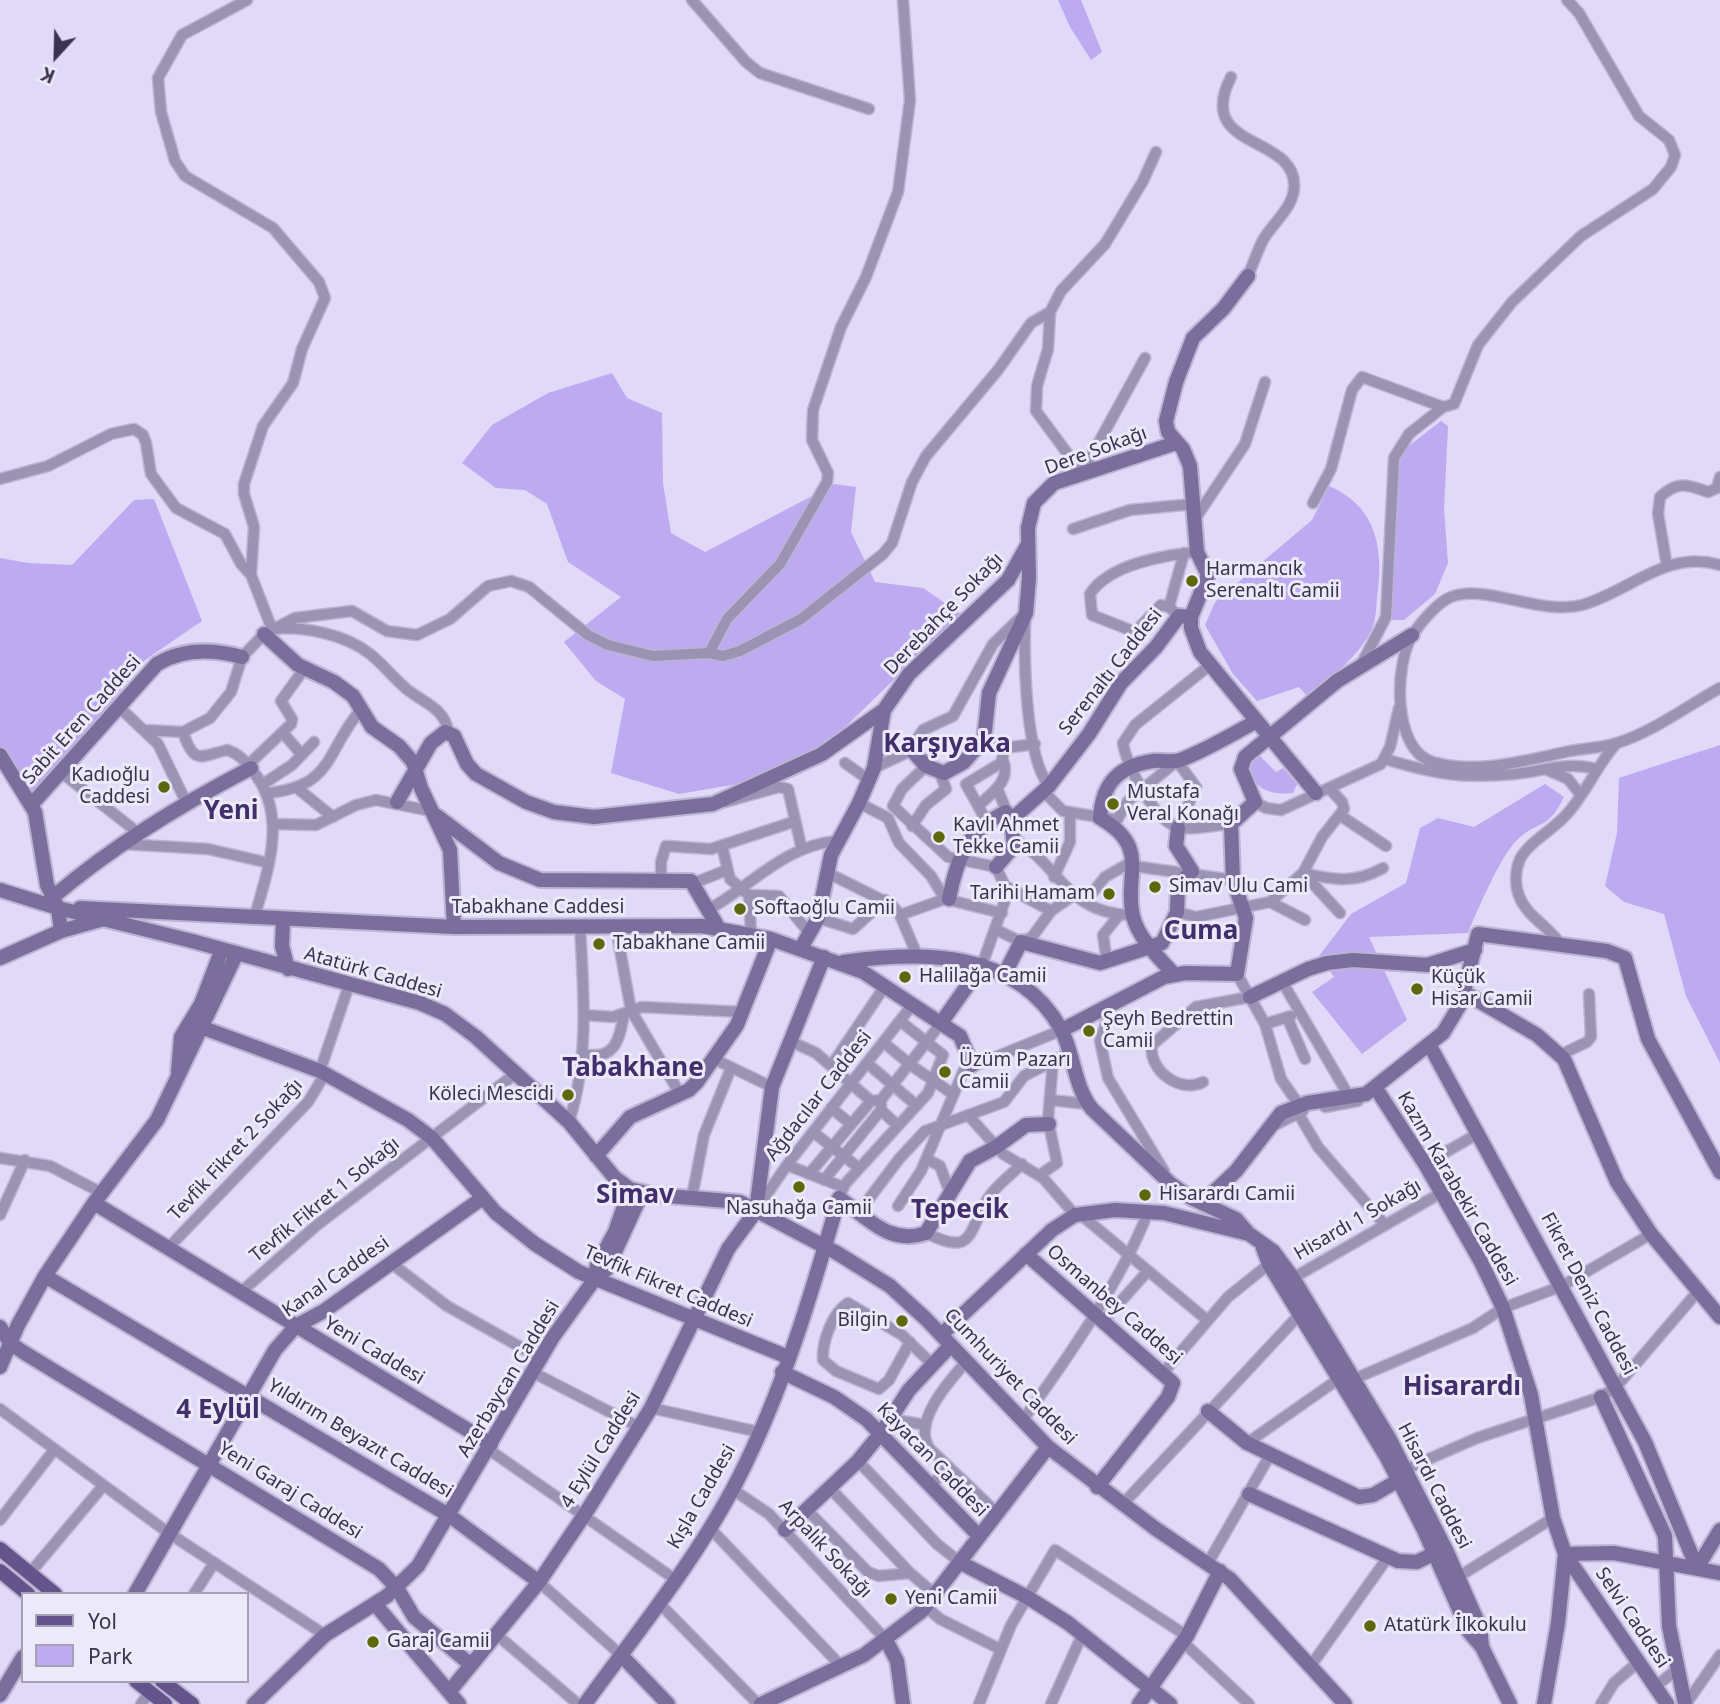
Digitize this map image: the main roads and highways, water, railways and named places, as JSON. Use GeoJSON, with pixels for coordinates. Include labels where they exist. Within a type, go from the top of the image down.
{"type":"FeatureCollection","features":[{"type":"Feature","properties":{"kind":"main road"},"geometry":{"type":"LineString","coordinates":[[0,1549],[53,1592]]}},
{"type":"Feature","properties":{"kind":"main road"},"geometry":{"type":"LineString","coordinates":[[0,1571],[26,1592]]}},
{"type":"Feature","properties":{"kind":"main road"},"geometry":{"type":"LineString","coordinates":[[165,1683],[192,1704]]}},
{"type":"Feature","properties":{"kind":"main road"},"geometry":{"type":"LineString","coordinates":[[145,1698],[165,1704]]}},
{"type":"Feature","properties":{"kind":"place","name":"Harmancık Serenaltı Camii"},"geometry":{"type":"Point","coordinates":[1192,581]}},
{"type":"Feature","properties":{"kind":"place","name":"Kadıoğlu Caddesi"},"geometry":{"type":"Point","coordinates":[164,787]}},
{"type":"Feature","properties":{"kind":"place","name":"Mustafa Veral Konağı"},"geometry":{"type":"Point","coordinates":[1113,804]}},
{"type":"Feature","properties":{"kind":"place","name":"Kavlı Ahmet Tekke Camii"},"geometry":{"type":"Point","coordinates":[939,837]}},
{"type":"Feature","properties":{"kind":"place","name":"Simav Ulu Cami"},"geometry":{"type":"Point","coordinates":[1155,887]}},
{"type":"Feature","properties":{"kind":"place","name":"Tarihi Hamam"},"geometry":{"type":"Point","coordinates":[1109,894]}},
{"type":"Feature","properties":{"kind":"place","name":"Softaoğlu Camii"},"geometry":{"type":"Point","coordinates":[740,909]}},
{"type":"Feature","properties":{"kind":"place","name":"Tabakhane Camii"},"geometry":{"type":"Point","coordinates":[599,944]}},
{"type":"Feature","properties":{"kind":"place","name":"Halilağa Camii"},"geometry":{"type":"Point","coordinates":[905,977]}},
{"type":"Feature","properties":{"kind":"place","name":"Küçük Hisar Camii"},"geometry":{"type":"Point","coordinates":[1417,989]}},
{"type":"Feature","properties":{"kind":"place","name":"Şeyh Bedrettin Camii"},"geometry":{"type":"Point","coordinates":[1089,1031]}},
{"type":"Feature","properties":{"kind":"place","name":"Üzüm Pazarı Camii"},"geometry":{"type":"Point","coordinates":[945,1072]}},
{"type":"Feature","properties":{"kind":"place","name":"Köleci Mescidi"},"geometry":{"type":"Point","coordinates":[568,1095]}},
{"type":"Feature","properties":{"kind":"place","name":"Nasuhağa Camii"},"geometry":{"type":"Point","coordinates":[799,1187]}},
{"type":"Feature","properties":{"kind":"place","name":"Hisarardı Camii"},"geometry":{"type":"Point","coordinates":[1145,1195]}},
{"type":"Feature","properties":{"kind":"place","name":"Bilgin"},"geometry":{"type":"Point","coordinates":[902,1321]}},
{"type":"Feature","properties":{"kind":"place","name":"Yeni Camii"},"geometry":{"type":"Point","coordinates":[891,1599]}},
{"type":"Feature","properties":{"kind":"place","name":"Atatürk İlkokulu"},"geometry":{"type":"Point","coordinates":[1370,1626]}},
{"type":"Feature","properties":{"kind":"place","name":"Garaj Camii"},"geometry":{"type":"Point","coordinates":[373,1642]}},
{"type":"Feature","properties":{"kind":"district","name":"Karşıyaka"},"geometry":{"type":"Point","coordinates":[947,745]}},
{"type":"Feature","properties":{"kind":"district","name":"Yeni"},"geometry":{"type":"Point","coordinates":[231,812]}},
{"type":"Feature","properties":{"kind":"district","name":"Cuma"},"geometry":{"type":"Point","coordinates":[1201,932]}},
{"type":"Feature","properties":{"kind":"district","name":"Tabakhane"},"geometry":{"type":"Point","coordinates":[633,1069]}},
{"type":"Feature","properties":{"kind":"district","name":"Simav"},"geometry":{"type":"Point","coordinates":[635,1196]}},
{"type":"Feature","properties":{"kind":"district","name":"Tepecik"},"geometry":{"type":"Point","coordinates":[960,1211]}},
{"type":"Feature","properties":{"kind":"district","name":"Hisarardı"},"geometry":{"type":"Point","coordinates":[1462,1388]}},
{"type":"Feature","properties":{"kind":"district","name":"4 Eylül"},"geometry":{"type":"Point","coordinates":[218,1411]}}]}
